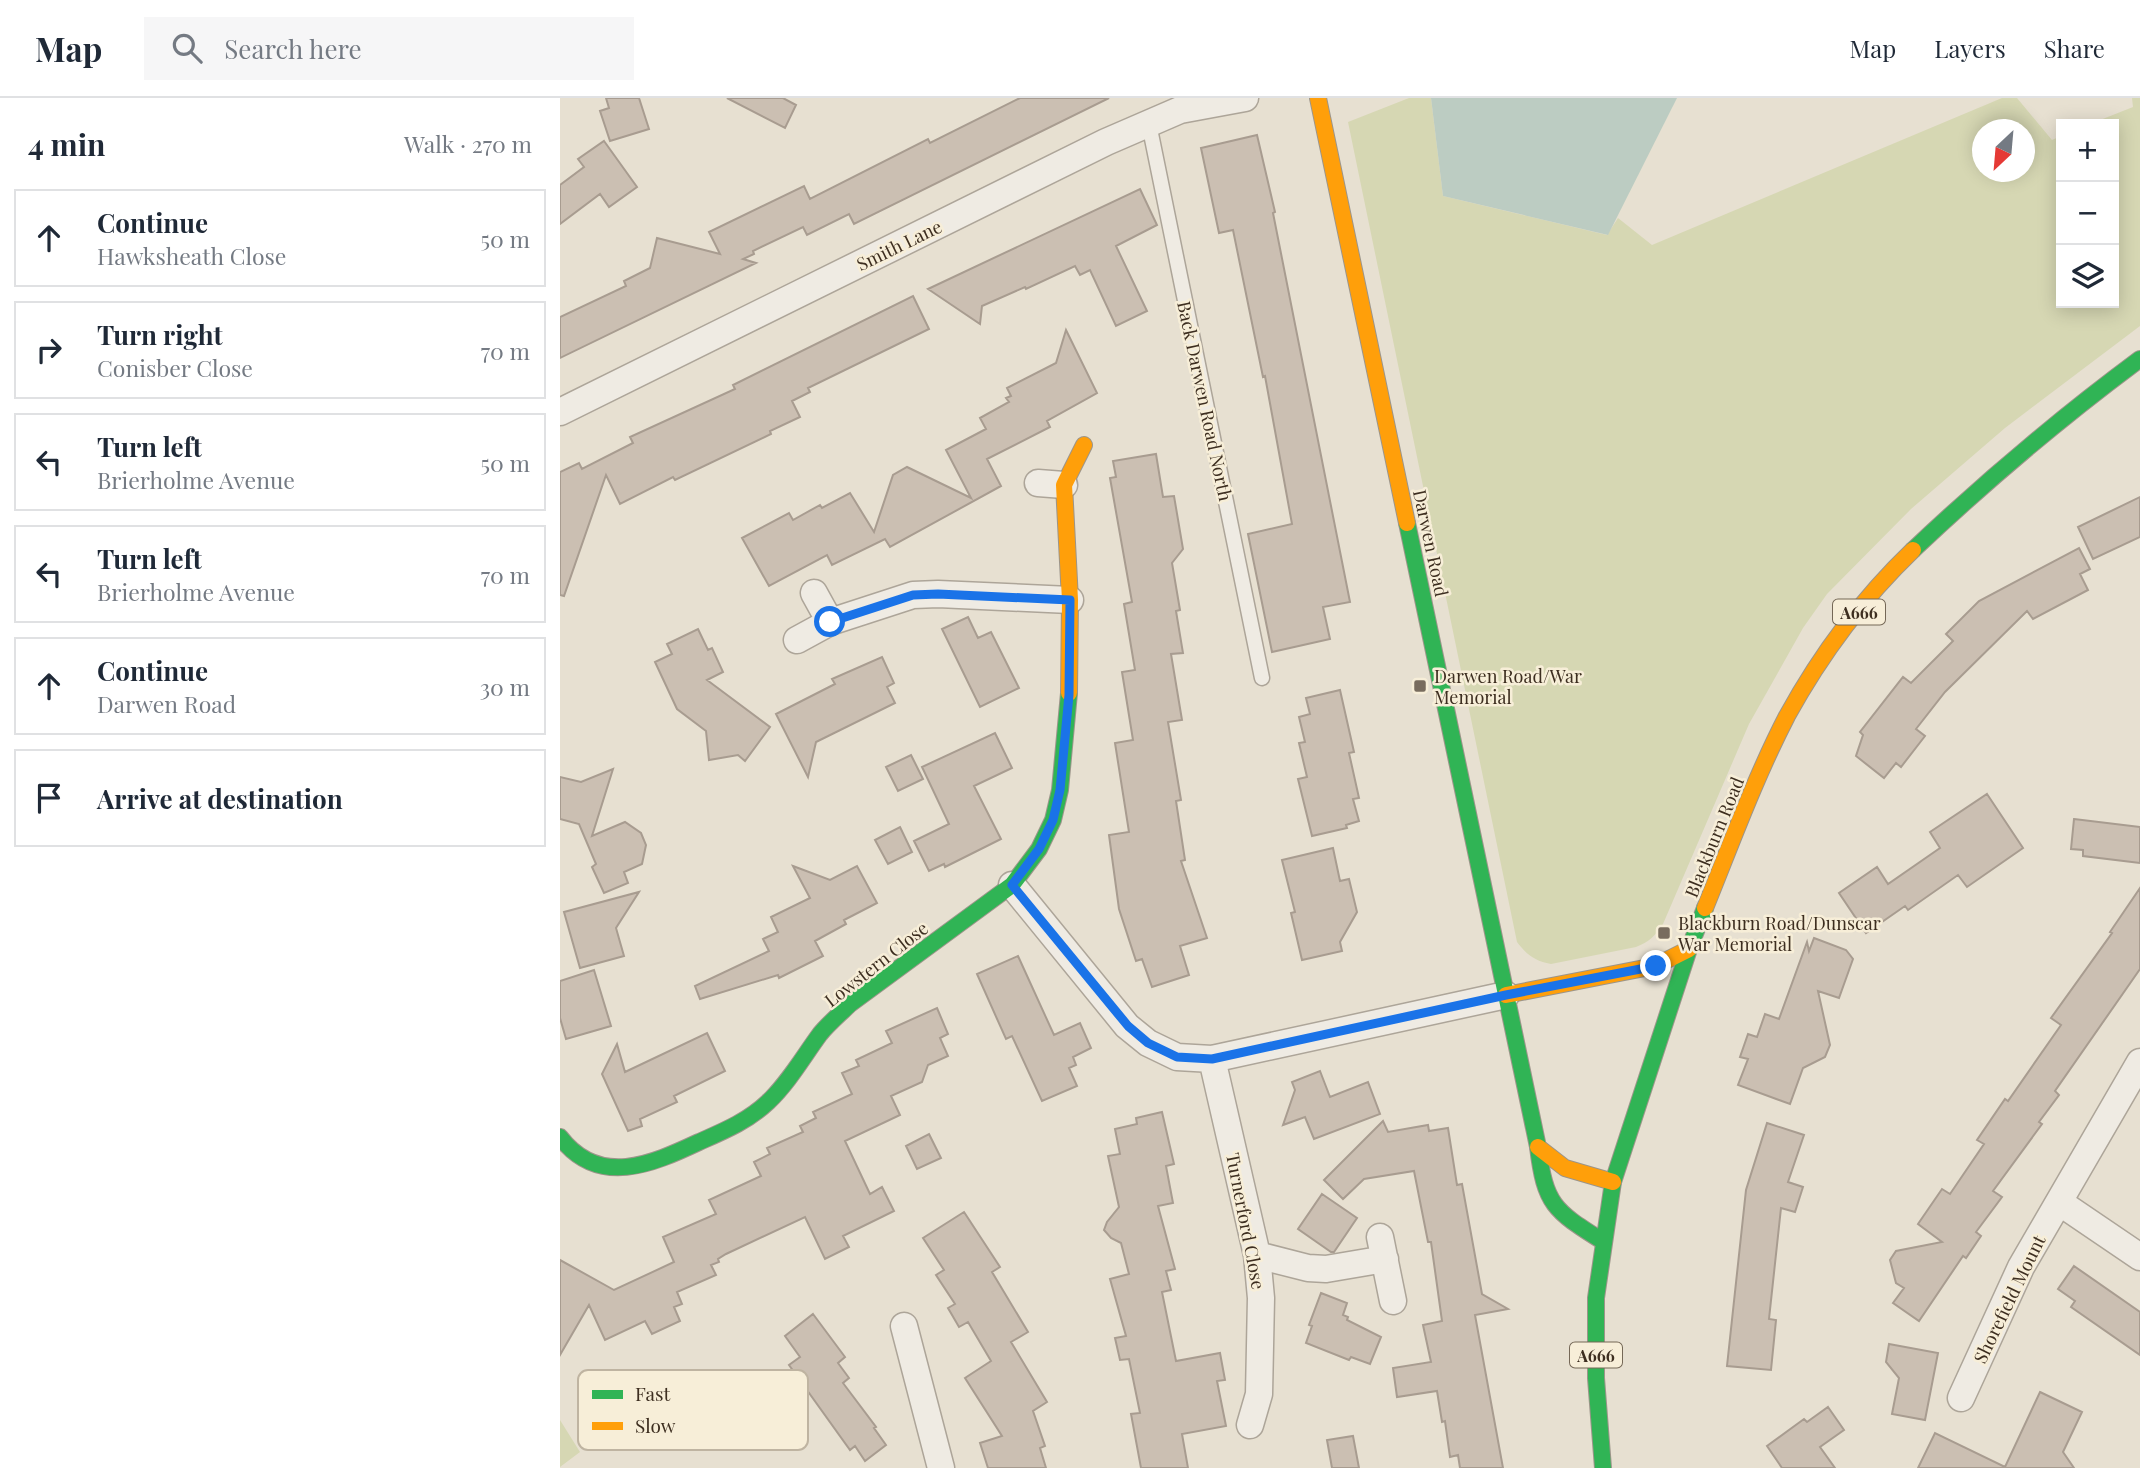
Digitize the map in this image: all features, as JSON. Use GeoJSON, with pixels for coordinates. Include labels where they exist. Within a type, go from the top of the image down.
{"type":"FeatureCollection","features":[{"type":"Feature","properties":{"kind":"main road","name":"Darwen Road"},"geometry":{"type":"LineString","coordinates":[[1318,98],[1538,1147],[1541,1184],[1550,1203],[1563,1216],[1604,1242]]}},
{"type":"Feature","properties":{"kind":"main road","name":"Blackburn Road"},"geometry":{"type":"LineString","coordinates":[[1602,1468],[1596,1378],[1596,1298],[1613,1182],[1689,949],[1756,781],[1788,715],[1828,651],[1886,576],[1980,486],[2079,404],[2140,359]]}},
{"type":"Feature","properties":{"kind":"main road"},"geometry":{"type":"LineString","coordinates":[[1064,485],[1084,445]]}},
{"type":"Feature","properties":{"kind":"main road","name":"Lowstern Close"},"geometry":{"type":"LineString","coordinates":[[560,1137],[567,1148],[579,1158],[615,1168],[638,1167],[658,1162],[739,1123],[777,1094],[828,1026],[850,1004],[1012,885],[1039,849],[1053,820],[1060,790],[1069,695],[1070,600],[1064,485]]}},
{"type":"Feature","properties":{"kind":"main road"},"geometry":{"type":"LineString","coordinates":[[1506,995],[1656,966],[1689,949]]}},
{"type":"Feature","properties":{"kind":"main road"},"geometry":{"type":"LineString","coordinates":[[1538,1147],[1565,1168],[1613,1182]]}},
{"type":"Feature","properties":{"kind":"street","name":"Smith Lane"},"geometry":{"type":"LineString","coordinates":[[560,412],[1106,142],[1149,124],[1179,104],[1245,98]]}},
{"type":"Feature","properties":{"kind":"street"},"geometry":{"type":"LineString","coordinates":[[1038,484],[1064,485]]}},
{"type":"Feature","properties":{"kind":"street"},"geometry":{"type":"LineString","coordinates":[[814,593],[830,622]]}},
{"type":"Feature","properties":{"kind":"street"},"geometry":{"type":"LineString","coordinates":[[797,640],[830,622],[913,595],[1070,600]]}},
{"type":"Feature","properties":{"kind":"street"},"geometry":{"type":"LineString","coordinates":[[1012,885],[1128,1026],[1148,1043],[1177,1057],[1212,1059],[1506,995]]}},
{"type":"Feature","properties":{"kind":"street","name":"Turnerford Close"},"geometry":{"type":"LineString","coordinates":[[1212,1059],[1257,1255],[1262,1323],[1259,1394],[1250,1425]]}},
{"type":"Feature","properties":{"kind":"street","name":"Shorefield Mount"},"geometry":{"type":"LineString","coordinates":[[1961,1398],[2021,1268],[2140,1062]]}},
{"type":"Feature","properties":{"kind":"street"},"geometry":{"type":"LineString","coordinates":[[2059,1202],[2140,1258]]}},
{"type":"Feature","properties":{"kind":"street"},"geometry":{"type":"LineString","coordinates":[[1257,1255],[1308,1268],[1326,1269],[1382,1248],[1393,1301]]}},
{"type":"Feature","properties":{"kind":"street"},"geometry":{"type":"LineString","coordinates":[[904,1326],[941,1468]]}},
{"type":"Feature","properties":{"kind":"lane","name":"Back Darwen Road North"},"geometry":{"type":"LineString","coordinates":[[1149,124],[1262,678]]}},
{"type":"Feature","properties":{"kind":"green space"},"geometry":{"type":"Polygon","coordinates":[[[1409,98],[1431,98],[1443,196],[1607,235],[1618,218],[1652,245],[2002,98],[2017,98],[2034,119],[1972,119],[1972,182],[2035,182],[2035,120],[2052,140],[2056,138],[2056,308],[2119,308],[2119,119],[2103,119],[2133,107],[2132,98],[2140,98],[2140,326],[2005,428],[1911,509],[1827,594],[1803,628],[1749,724],[1663,924],[1651,938],[1636,947],[1551,964],[1532,957],[1517,942],[1348,122],[1409,98]]]}},
{"type":"Feature","properties":{"kind":"green space"},"geometry":{"type":"Polygon","coordinates":[[[560,1420],[580,1452],[560,1467],[560,1420]]]}},
{"type":"Feature","properties":{"kind":"shaded area"},"geometry":{"type":"Polygon","coordinates":[[[1431,98],[1677,98],[1608,235],[1443,196],[1431,98]]]}},
{"type":"Feature","properties":{"kind":"building"},"geometry":{"type":"Polygon","coordinates":[[[606,98],[639,98],[649,129],[610,141],[600,111],[609,108],[606,98]]]}},
{"type":"Feature","properties":{"kind":"building"},"geometry":{"type":"Polygon","coordinates":[[[727,98],[783,98],[796,105],[785,128],[727,98]]]}},
{"type":"Feature","properties":{"kind":"building"},"geometry":{"type":"Polygon","coordinates":[[[1020,98],[1109,98],[854,224],[849,214],[807,235],[803,227],[753,251],[754,254],[743,259],[756,263],[560,358],[560,317],[626,286],[624,281],[650,268],[657,238],[720,254],[709,232],[804,186],[810,199],[928,139],[930,143],[1020,98]]]}},
{"type":"Feature","properties":{"kind":"building"},"geometry":{"type":"Polygon","coordinates":[[[1257,135],[1275,212],[1273,213],[1350,602],[1323,607],[1330,639],[1272,652],[1248,534],[1292,524],[1265,376],[1263,377],[1233,230],[1219,233],[1201,148],[1257,135]]]}},
{"type":"Feature","properties":{"kind":"building"},"geometry":{"type":"Polygon","coordinates":[[[604,141],[637,187],[609,207],[600,194],[560,224],[560,185],[584,167],[578,159],[604,141]]]}},
{"type":"Feature","properties":{"kind":"building"},"geometry":{"type":"Polygon","coordinates":[[[1140,189],[1157,225],[1116,246],[1147,311],[1116,326],[1090,270],[1080,275],[1075,266],[982,306],[980,324],[928,289],[1140,189]]]}},
{"type":"Feature","properties":{"kind":"building"},"geometry":{"type":"Polygon","coordinates":[[[913,296],[929,329],[808,388],[810,392],[792,401],[800,417],[770,431],[771,434],[675,480],[673,477],[620,504],[606,475],[564,596],[560,595],[560,472],[579,463],[582,469],[633,443],[630,437],[735,389],[733,385],[913,296]]]}},
{"type":"Feature","properties":{"kind":"building"},"geometry":{"type":"Polygon","coordinates":[[[1066,330],[1097,393],[1047,421],[1050,427],[987,459],[1001,486],[890,547],[885,539],[832,565],[827,555],[769,586],[742,538],[789,513],[793,520],[850,493],[874,532],[893,475],[907,467],[971,498],[946,450],[986,429],[980,418],[1009,402],[1006,398],[1011,396],[1007,388],[1056,363],[1066,330]]]}},
{"type":"Feature","properties":{"kind":"building"},"geometry":{"type":"Polygon","coordinates":[[[1156,454],[1163,497],[1174,496],[1183,549],[1172,563],[1180,610],[1176,611],[1183,653],[1171,654],[1182,720],[1168,722],[1181,800],[1176,801],[1185,860],[1181,861],[1207,938],[1180,946],[1189,975],[1152,987],[1142,959],[1136,961],[1119,909],[1109,835],[1129,832],[1115,743],[1133,740],[1122,672],[1135,670],[1124,604],[1132,602],[1110,478],[1116,477],[1113,461],[1156,454]]]}},
{"type":"Feature","properties":{"kind":"building"},"geometry":{"type":"Polygon","coordinates":[[[2140,497],[2140,537],[2093,559],[2078,527],[2140,497]]]}},
{"type":"Feature","properties":{"kind":"building"},"geometry":{"type":"Polygon","coordinates":[[[2079,548],[2090,569],[2080,574],[2088,590],[2033,619],[2027,611],[1945,692],[1916,729],[1925,736],[1901,767],[1896,763],[1884,778],[1856,756],[1863,735],[1860,732],[1903,677],[1911,683],[1953,641],[1946,634],[1979,601],[2079,548]]]}},
{"type":"Feature","properties":{"kind":"building"},"geometry":{"type":"Polygon","coordinates":[[[968,617],[978,638],[991,632],[1019,688],[980,707],[942,629],[968,617]]]}},
{"type":"Feature","properties":{"kind":"building"},"geometry":{"type":"Polygon","coordinates":[[[698,629],[708,650],[712,648],[723,672],[707,680],[770,727],[745,761],[738,755],[709,760],[706,731],[677,709],[655,662],[672,654],[667,644],[698,629]]]}},
{"type":"Feature","properties":{"kind":"building"},"geometry":{"type":"Polygon","coordinates":[[[882,657],[894,683],[887,687],[895,703],[816,742],[808,777],[776,714],[835,684],[832,679],[882,657]]]}},
{"type":"Feature","properties":{"kind":"building"},"geometry":{"type":"Polygon","coordinates":[[[1340,690],[1354,752],[1349,753],[1359,798],[1353,799],[1359,821],[1346,825],[1347,828],[1312,836],[1298,779],[1307,777],[1299,743],[1305,742],[1299,717],[1310,714],[1306,698],[1340,690]]]}},
{"type":"Feature","properties":{"kind":"building"},"geometry":{"type":"Polygon","coordinates":[[[995,733],[1012,768],[974,786],[1001,839],[945,867],[944,864],[929,871],[914,841],[949,824],[922,767],[995,733]]]}},
{"type":"Feature","properties":{"kind":"building"},"geometry":{"type":"Polygon","coordinates":[[[911,755],[923,779],[898,791],[886,767],[911,755]]]}},
{"type":"Feature","properties":{"kind":"building"},"geometry":{"type":"Polygon","coordinates":[[[613,769],[592,836],[625,822],[641,833],[646,845],[642,864],[624,872],[628,883],[604,893],[592,867],[596,864],[579,824],[560,819],[560,777],[581,782],[613,769]]]}},
{"type":"Feature","properties":{"kind":"building"},"geometry":{"type":"Polygon","coordinates":[[[1987,794],[2023,848],[1967,887],[1958,875],[1908,910],[1905,906],[1866,933],[1839,893],[1877,867],[1888,884],[1940,848],[1930,832],[1987,794]]]}},
{"type":"Feature","properties":{"kind":"building"},"geometry":{"type":"Polygon","coordinates":[[[2074,819],[2140,827],[2140,863],[2083,856],[2083,850],[2071,849],[2074,819]]]}},
{"type":"Feature","properties":{"kind":"building"},"geometry":{"type":"Polygon","coordinates":[[[900,827],[912,852],[888,864],[875,840],[900,827]]]}},
{"type":"Feature","properties":{"kind":"building"},"geometry":{"type":"Polygon","coordinates":[[[1333,848],[1340,881],[1349,879],[1357,912],[1340,942],[1342,951],[1302,960],[1291,913],[1295,912],[1282,860],[1333,848]]]}},
{"type":"Feature","properties":{"kind":"building"},"geometry":{"type":"Polygon","coordinates":[[[793,866],[830,880],[857,866],[877,903],[844,920],[846,924],[815,941],[823,956],[779,978],[778,975],[700,999],[695,986],[769,951],[763,939],[778,932],[771,917],[810,898],[793,866]]]}},
{"type":"Feature","properties":{"kind":"building"},"geometry":{"type":"Polygon","coordinates":[[[2140,888],[2140,969],[2055,1091],[2059,1095],[2039,1122],[2042,1124],[1993,1191],[2002,1197],[1976,1232],[1981,1236],[1966,1258],[1963,1256],[1919,1321],[1893,1303],[1904,1288],[1896,1283],[1890,1260],[1896,1251],[1942,1242],[1918,1224],[1942,1189],[1950,1194],[1984,1144],[1977,1140],[2061,1025],[2051,1018],[2112,933],[2110,932],[2140,888]]]}},
{"type":"Feature","properties":{"kind":"building"},"geometry":{"type":"Polygon","coordinates":[[[639,892],[616,928],[624,956],[580,968],[564,912],[639,892]]]}},
{"type":"Feature","properties":{"kind":"building"},"geometry":{"type":"Polygon","coordinates":[[[1814,938],[1846,950],[1853,959],[1839,998],[1818,991],[1830,1045],[1825,1057],[1803,1068],[1790,1104],[1738,1085],[1748,1059],[1740,1057],[1748,1034],[1757,1037],[1765,1014],[1779,1019],[1807,942],[1809,951],[1814,938]]]}},
{"type":"Feature","properties":{"kind":"building"},"geometry":{"type":"Polygon","coordinates":[[[1018,956],[1054,1035],[1080,1023],[1091,1048],[1073,1057],[1076,1065],[1069,1068],[1077,1086],[1042,1101],[1012,1036],[1006,1039],[977,974],[1018,956]]]}},
{"type":"Feature","properties":{"kind":"building"},"geometry":{"type":"Polygon","coordinates":[[[594,970],[611,1026],[566,1039],[560,1018],[560,981],[594,970]]]}},
{"type":"Feature","properties":{"kind":"building"},"geometry":{"type":"Polygon","coordinates":[[[937,1008],[948,1034],[940,1038],[948,1056],[928,1065],[922,1082],[891,1096],[900,1115],[845,1141],[870,1194],[882,1187],[894,1211],[843,1236],[849,1247],[825,1259],[805,1217],[726,1254],[718,1259],[719,1262],[711,1265],[716,1275],[677,1292],[682,1304],[674,1307],[680,1321],[652,1334],[645,1321],[605,1340],[589,1305],[560,1355],[560,1260],[614,1290],[674,1262],[663,1237],[716,1214],[709,1200],[761,1176],[754,1162],[770,1154],[767,1148],[803,1132],[800,1126],[816,1118],[813,1112],[852,1094],[842,1073],[859,1066],[856,1060],[892,1043],[886,1031],[937,1008]]]}},
{"type":"Feature","properties":{"kind":"building"},"geometry":{"type":"Polygon","coordinates":[[[707,1033],[725,1071],[674,1096],[677,1102],[640,1119],[642,1126],[628,1131],[602,1074],[617,1044],[625,1072],[707,1033]]]}},
{"type":"Feature","properties":{"kind":"building"},"geometry":{"type":"Polygon","coordinates":[[[1320,1071],[1330,1097],[1368,1082],[1380,1114],[1314,1139],[1305,1117],[1283,1125],[1295,1090],[1292,1082],[1320,1071]]]}},
{"type":"Feature","properties":{"kind":"building"},"geometry":{"type":"Polygon","coordinates":[[[1162,1112],[1174,1164],[1166,1166],[1173,1203],[1158,1206],[1175,1269],[1166,1271],[1171,1290],[1162,1292],[1176,1361],[1220,1353],[1225,1380],[1217,1381],[1226,1426],[1182,1434],[1188,1468],[1141,1468],[1131,1414],[1140,1413],[1129,1359],[1120,1360],[1115,1338],[1126,1336],[1110,1279],[1129,1274],[1121,1243],[1111,1238],[1104,1230],[1119,1207],[1108,1156],[1120,1154],[1115,1129],[1137,1124],[1136,1118],[1162,1112]]]}},
{"type":"Feature","properties":{"kind":"building"},"geometry":{"type":"Polygon","coordinates":[[[1383,1121],[1388,1132],[1428,1125],[1429,1131],[1448,1128],[1457,1185],[1462,1184],[1482,1294],[1508,1309],[1475,1315],[1503,1468],[1460,1468],[1458,1455],[1450,1457],[1437,1391],[1397,1397],[1393,1368],[1431,1362],[1423,1325],[1442,1321],[1431,1242],[1428,1242],[1414,1171],[1364,1179],[1343,1199],[1324,1180],[1383,1121]]]}},
{"type":"Feature","properties":{"kind":"building"},"geometry":{"type":"Polygon","coordinates":[[[1767,1123],[1804,1135],[1788,1182],[1803,1187],[1795,1212],[1781,1208],[1769,1319],[1776,1320],[1771,1370],[1727,1366],[1746,1190],[1767,1123]]]}},
{"type":"Feature","properties":{"kind":"building"},"geometry":{"type":"Polygon","coordinates":[[[929,1134],[941,1158],[917,1169],[906,1146],[929,1134]]]}},
{"type":"Feature","properties":{"kind":"building"},"geometry":{"type":"Polygon","coordinates":[[[1322,1194],[1357,1218],[1334,1252],[1298,1229],[1322,1194]]]}},
{"type":"Feature","properties":{"kind":"building"},"geometry":{"type":"Polygon","coordinates":[[[964,1212],[1000,1267],[992,1272],[1028,1332],[1011,1342],[1047,1402],[1033,1411],[1045,1446],[1040,1448],[1046,1468],[988,1468],[980,1443],[1002,1436],[965,1378],[991,1361],[968,1322],[959,1327],[948,1308],[955,1304],[936,1275],[944,1270],[923,1238],[964,1212]]]}},
{"type":"Feature","properties":{"kind":"building"},"geometry":{"type":"Polygon","coordinates":[[[2074,1266],[2140,1312],[2140,1355],[2071,1307],[2075,1301],[2058,1289],[2074,1266]]]}},
{"type":"Feature","properties":{"kind":"building"},"geometry":{"type":"Polygon","coordinates":[[[1321,1293],[1347,1303],[1343,1315],[1348,1317],[1347,1320],[1381,1337],[1370,1364],[1351,1357],[1349,1360],[1306,1343],[1312,1326],[1309,1325],[1321,1293]]]}},
{"type":"Feature","properties":{"kind":"building"},"geometry":{"type":"Polygon","coordinates":[[[813,1314],[845,1357],[838,1363],[849,1378],[843,1383],[886,1445],[865,1461],[855,1446],[850,1450],[808,1391],[808,1370],[793,1370],[789,1365],[800,1357],[785,1336],[813,1314]]]}},
{"type":"Feature","properties":{"kind":"building"},"geometry":{"type":"Polygon","coordinates":[[[1889,1344],[1938,1353],[1925,1420],[1892,1414],[1899,1378],[1886,1362],[1889,1344]]]}},
{"type":"Feature","properties":{"kind":"building"},"geometry":{"type":"Polygon","coordinates":[[[2040,1392],[2082,1412],[2063,1452],[2074,1468],[1918,1468],[1935,1433],[2005,1467],[2040,1392]]]}},
{"type":"Feature","properties":{"kind":"building"},"geometry":{"type":"Polygon","coordinates":[[[1828,1407],[1844,1430],[1820,1447],[1835,1468],[1782,1468],[1767,1446],[1804,1419],[1807,1422],[1828,1407]]]}},
{"type":"Feature","properties":{"kind":"building"},"geometry":{"type":"Polygon","coordinates":[[[1353,1436],[1359,1468],[1332,1468],[1327,1440],[1353,1436]]]}},
{"type":"Feature","properties":{"kind":"traffic: fast"},"geometry":{"type":"LineString","coordinates":[[1913,550],[2024,451],[2140,359]]}},
{"type":"Feature","properties":{"kind":"traffic: fast"},"geometry":{"type":"LineString","coordinates":[[1407,523],[1544,1182],[1549,1195],[1563,1214],[1604,1242]]}},
{"type":"Feature","properties":{"kind":"traffic: fast"},"geometry":{"type":"LineString","coordinates":[[560,1137],[575,1153],[592,1162],[609,1167],[626,1167],[663,1158],[735,1125],[760,1109],[783,1086],[820,1034],[850,1004],[1012,885],[1039,849],[1053,820],[1060,790],[1069,693]]}},
{"type":"Feature","properties":{"kind":"traffic: fast"},"geometry":{"type":"LineString","coordinates":[[1603,1468],[1596,1378],[1596,1298],[1613,1182],[1689,949],[1705,908]]}},
{"type":"Feature","properties":{"kind":"traffic: slow"},"geometry":{"type":"LineString","coordinates":[[1318,98],[1407,523]]}},
{"type":"Feature","properties":{"kind":"traffic: slow"},"geometry":{"type":"LineString","coordinates":[[1069,693],[1070,600],[1064,485],[1084,445]]}},
{"type":"Feature","properties":{"kind":"traffic: slow"},"geometry":{"type":"LineString","coordinates":[[1705,908],[1764,763],[1787,716],[1828,650],[1860,607],[1913,550]]}},
{"type":"Feature","properties":{"kind":"traffic: slow"},"geometry":{"type":"LineString","coordinates":[[1506,995],[1655,966],[1689,949]]}},
{"type":"Feature","properties":{"kind":"traffic: slow"},"geometry":{"type":"LineString","coordinates":[[1538,1147],[1565,1168],[1613,1182]]}},
{"type":"Feature","properties":{"kind":"place","name":"Darwen Road/War Memorial"},"geometry":{"type":"Point","coordinates":[1420,686]}},
{"type":"Feature","properties":{"kind":"place","name":"Blackburn Road/Dunscar War Memorial"},"geometry":{"type":"Point","coordinates":[1664,933]}},
{"type":"Feature","properties":{"kind":"route"},"geometry":{"type":"LineString","coordinates":[[830,622],[913,595],[1070,600],[1069,695],[1060,790],[1053,820],[1039,849],[1012,885],[1128,1026],[1148,1043],[1177,1057],[1212,1059],[1506,995],[1656,966]]}}]}
